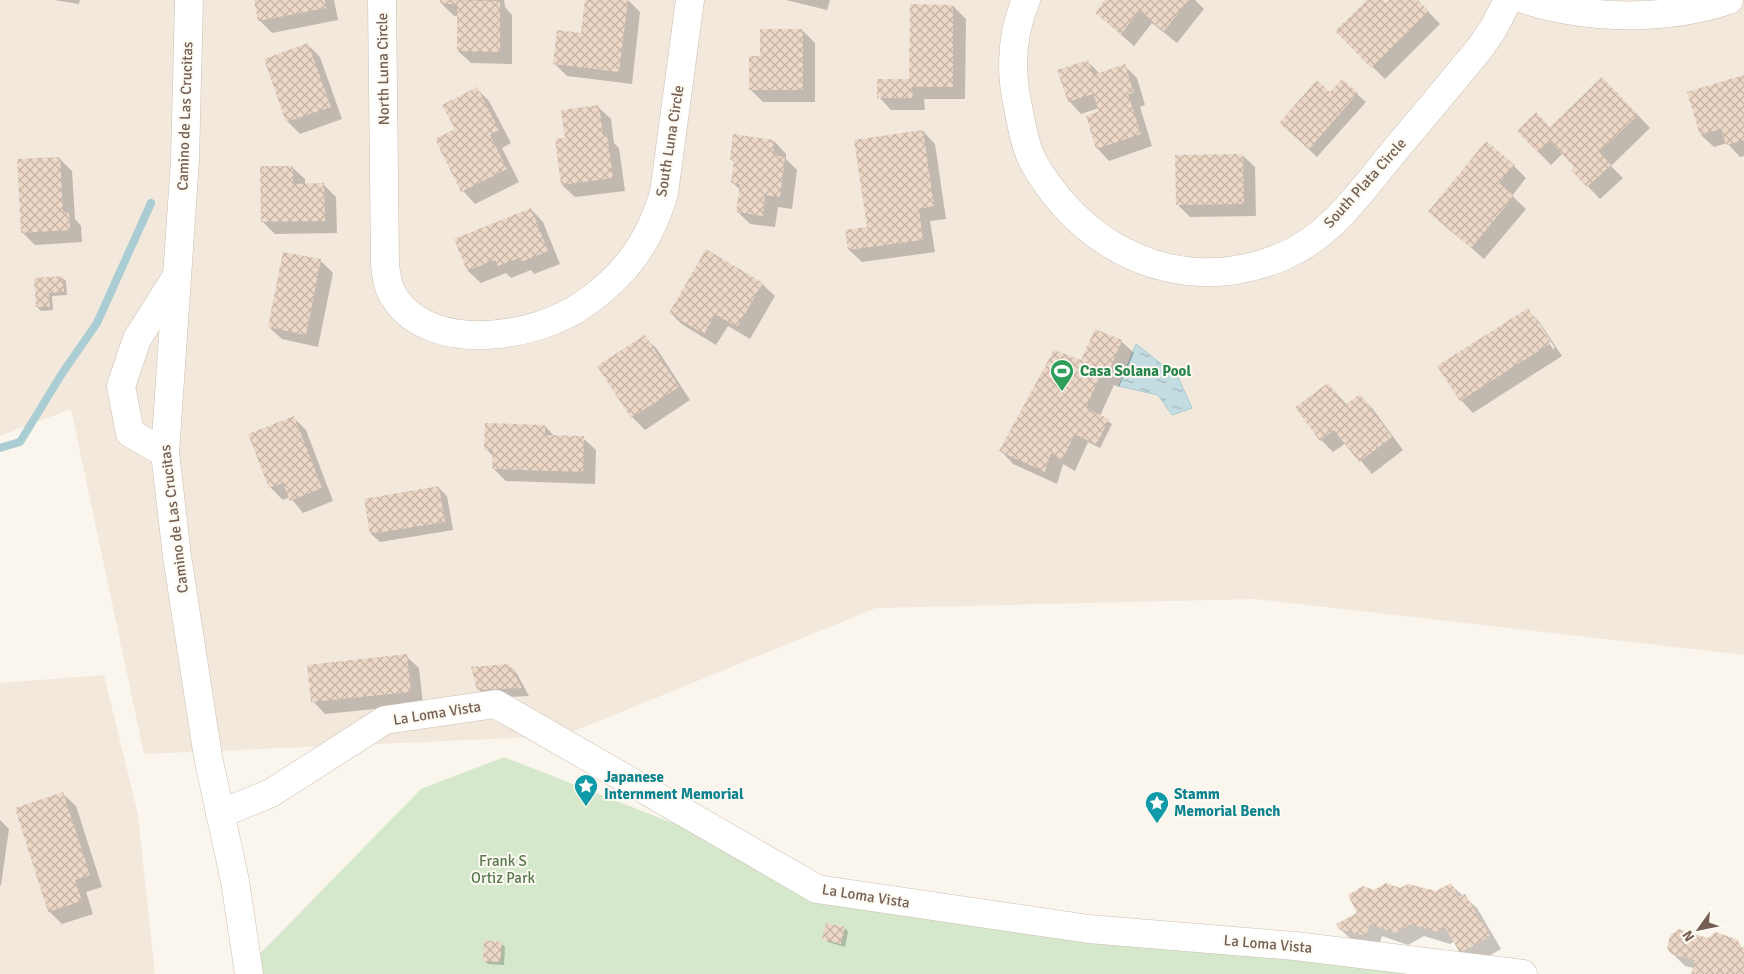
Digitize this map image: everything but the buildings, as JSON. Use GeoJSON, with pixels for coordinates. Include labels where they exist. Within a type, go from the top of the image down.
{"type":"FeatureCollection","features":[{"type":"Feature","properties":{"kind":"street","name":"Camino de Las Crucitas"},"geometry":{"type":"LineString","coordinates":[[189,0],[185,160],[164,453],[208,757],[235,881],[249,974]]}},
{"type":"Feature","properties":{"kind":"street","name":"North Luna Circle"},"geometry":{"type":"LineString","coordinates":[[382,0],[384,138]]}},
{"type":"Feature","properties":{"kind":"street","name":"South Luna Circle"},"geometry":{"type":"LineString","coordinates":[[384,138],[385,264],[388,284],[394,299],[406,313],[419,323],[434,330],[453,334],[499,334],[528,328],[556,319],[582,306],[605,288],[626,267],[644,244],[656,220],[664,193],[690,0]]}},
{"type":"Feature","properties":{"kind":"street","name":"South Plata Circle"},"geometry":{"type":"LineString","coordinates":[[1026,0],[1017,29],[1013,53],[1013,72],[1023,130],[1030,155],[1042,176],[1076,217],[1098,237],[1145,262],[1172,269],[1202,272],[1232,271],[1259,265],[1286,255],[1333,223],[1480,48],[1493,30],[1508,0]]}},
{"type":"Feature","properties":{"kind":"street"},"geometry":{"type":"LineString","coordinates":[[1526,0],[1572,10],[1603,14],[1638,14],[1704,8],[1730,0]]}},
{"type":"Feature","properties":{"kind":"street"},"geometry":{"type":"LineString","coordinates":[[164,453],[130,433],[121,386],[137,339],[177,277]]}},
{"type":"Feature","properties":{"kind":"street","name":"La Loma Vista"},"geometry":{"type":"LineString","coordinates":[[220,814],[271,793],[385,720],[496,704],[817,889],[1089,929],[1295,946],[1523,974]]}},
{"type":"Feature","properties":{"kind":"shaded area"},"geometry":{"type":"Polygon","coordinates":[[[0,0],[1744,0],[1744,655],[1255,599],[876,608],[562,736],[144,754],[71,409],[0,436],[0,0]]]}},
{"type":"Feature","properties":{"kind":"shaded area"},"geometry":{"type":"Polygon","coordinates":[[[104,675],[138,815],[155,974],[0,974],[0,683],[104,675]]]}},
{"type":"Feature","properties":{"kind":"green space","name":"Frank S Ortiz Park"},"geometry":{"type":"Polygon","coordinates":[[[504,757],[854,894],[1418,974],[248,974],[248,966],[421,789],[504,757]]]}},
{"type":"Feature","properties":{"kind":"water"},"geometry":{"type":"Polygon","coordinates":[[[1136,344],[1178,377],[1192,408],[1172,415],[1158,395],[1119,386],[1136,344]]]}},
{"type":"Feature","properties":{"kind":"waterway"},"geometry":{"type":"LineString","coordinates":[[0,448],[20,442],[63,372],[97,323],[151,203]]}},
{"type":"Feature","properties":{"kind":"place","name":"Casa Solana Pool"},"geometry":{"type":"Point","coordinates":[1062,392]}},
{"type":"Feature","properties":{"kind":"place","name":"Japanese Internment Memorial"},"geometry":{"type":"Point","coordinates":[586,807]}},
{"type":"Feature","properties":{"kind":"place","name":"Stamm Memorial Bench"},"geometry":{"type":"Point","coordinates":[1157,824]}}]}
